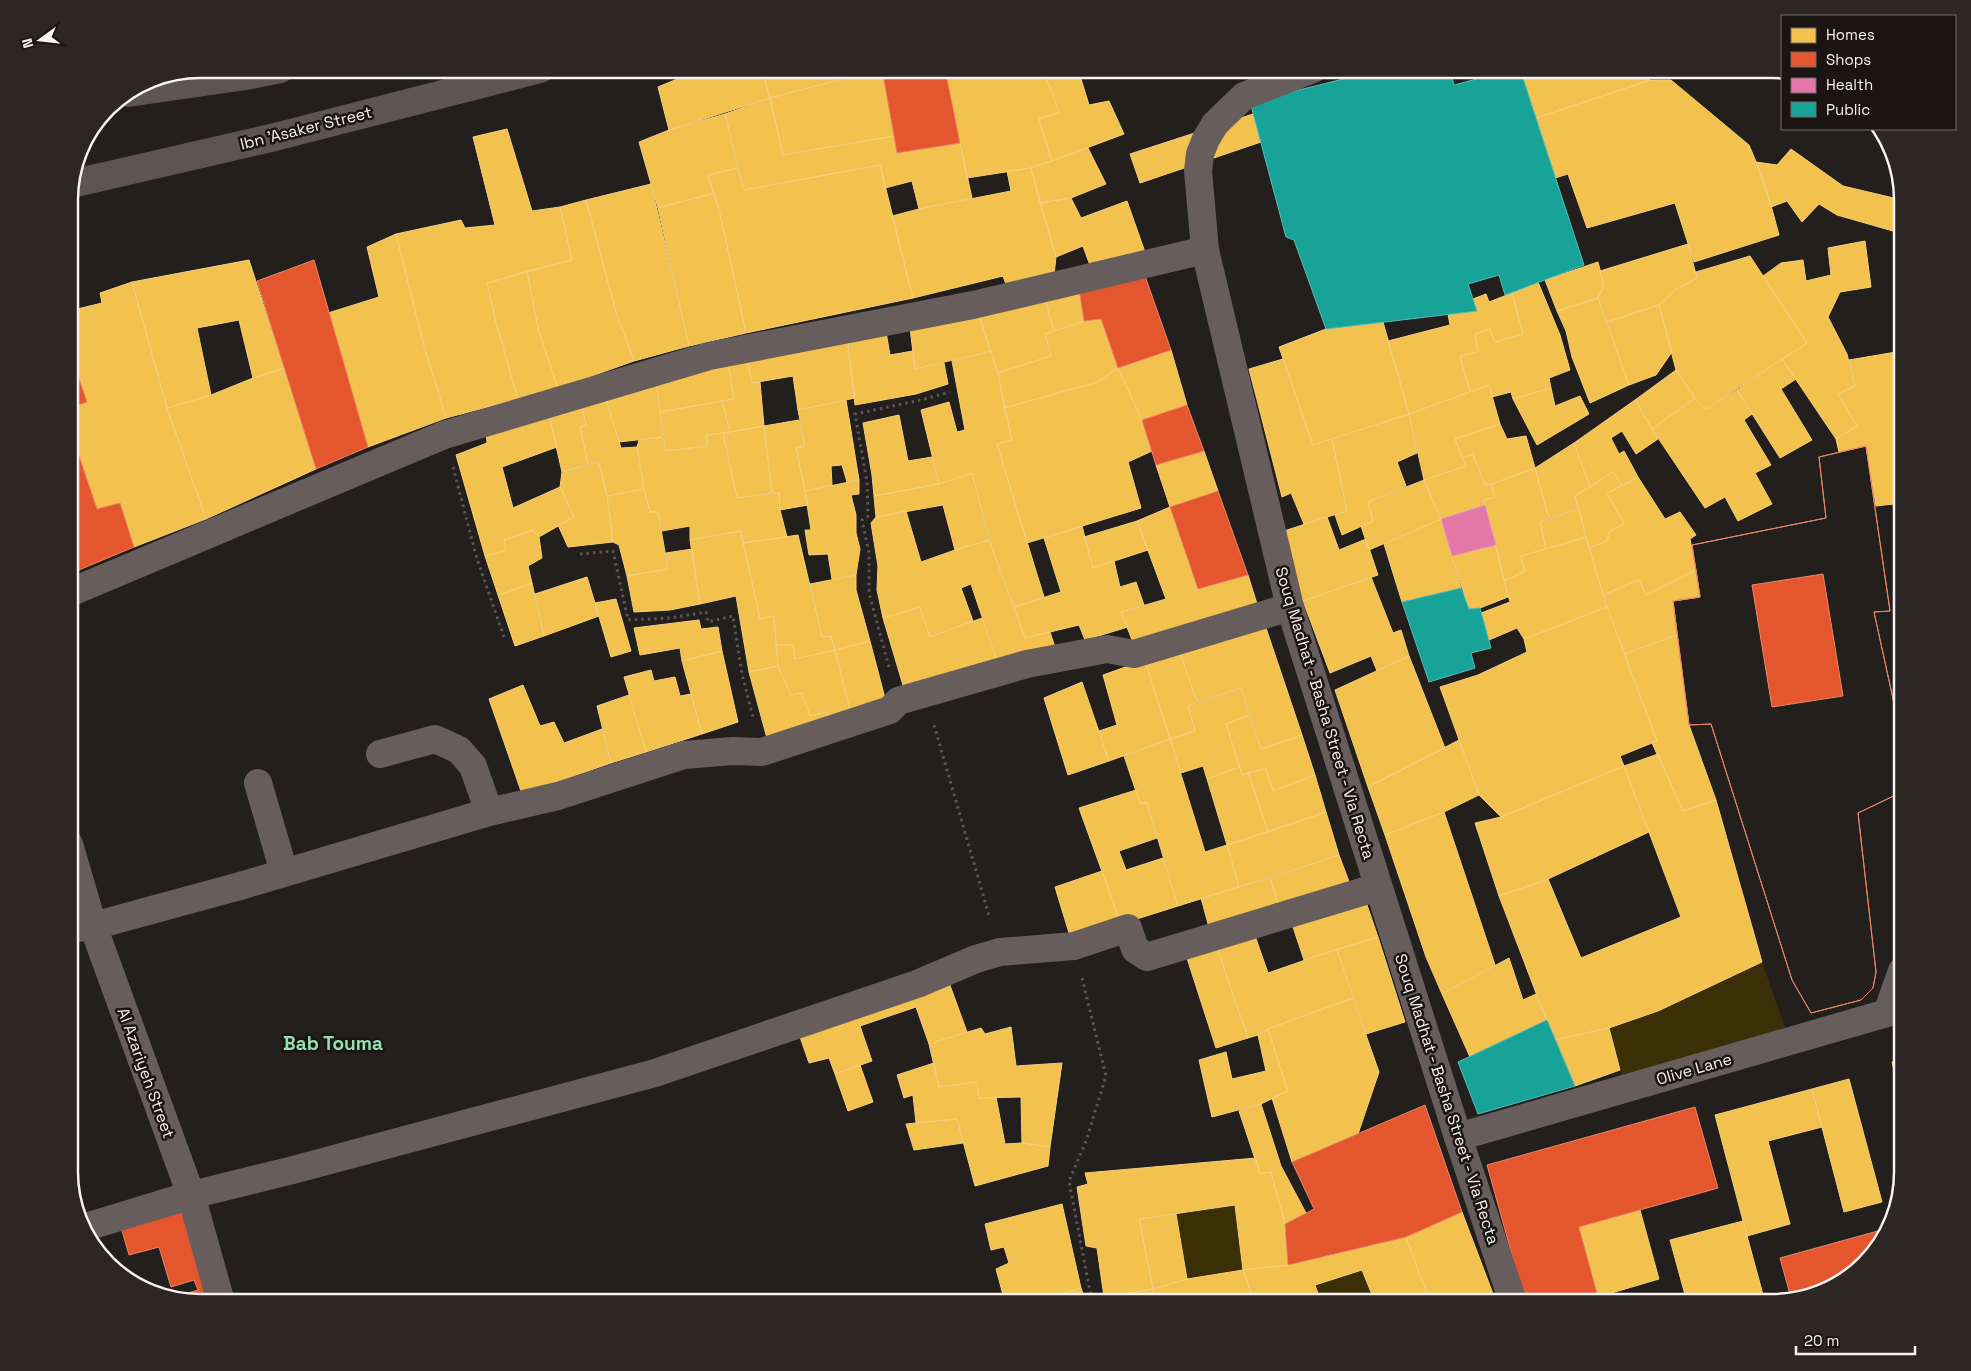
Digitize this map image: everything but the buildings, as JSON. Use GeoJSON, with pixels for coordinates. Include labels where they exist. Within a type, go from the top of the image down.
{"type":"FeatureCollection","features":[{"type":"Feature","properties":{"kind":"main road"},"geometry":{"type":"LineString","coordinates":[[146,90],[232,78]]}},
{"type":"Feature","properties":{"kind":"main road","name":"Ibn 'Asaker Street"},"geometry":{"type":"LineString","coordinates":[[79,182],[275,137],[505,78]]}},
{"type":"Feature","properties":{"kind":"street","name":"Souq Madhat - Basha Street - Via Recta"},"geometry":{"type":"LineString","coordinates":[[1290,78],[1244,96],[1214,124],[1206,139],[1200,154],[1198,171],[1205,250],[1290,607],[1458,1137],[1510,1294]]}},
{"type":"Feature","properties":{"kind":"street"},"geometry":{"type":"LineString","coordinates":[[78,589],[444,435],[709,356],[973,305],[1205,250]]}},
{"type":"Feature","properties":{"kind":"street"},"geometry":{"type":"LineString","coordinates":[[81,928],[284,872],[489,812],[558,796],[684,755],[733,750],[762,752],[890,710],[898,701],[1027,664],[1107,649],[1134,654],[1290,607]]}},
{"type":"Feature","properties":{"kind":"street"},"geometry":{"type":"LineString","coordinates":[[380,754],[435,739],[459,750],[473,766],[489,812]]}},
{"type":"Feature","properties":{"kind":"street"},"geometry":{"type":"LineString","coordinates":[[258,784],[284,872]]}},
{"type":"Feature","properties":{"kind":"street"},"geometry":{"type":"LineString","coordinates":[[91,1226],[191,1195],[293,1170],[655,1073],[918,984],[976,959],[1000,952],[1074,946],[1128,928],[1135,949],[1147,958],[1378,886]]}},
{"type":"Feature","properties":{"kind":"street","name":"Al Azariyeh Street"},"geometry":{"type":"LineString","coordinates":[[78,907],[81,928],[191,1195],[219,1294]]}},
{"type":"Feature","properties":{"kind":"street","name":"Olive Lane"},"geometry":{"type":"LineString","coordinates":[[1458,1137],[1887,1013],[1894,993]]}},
{"type":"Feature","properties":{"kind":"path"},"geometry":{"type":"LineString","coordinates":[[898,701],[869,593],[870,553],[862,520],[868,516],[867,482],[855,414],[950,392]]}},
{"type":"Feature","properties":{"kind":"path"},"geometry":{"type":"LineString","coordinates":[[444,435],[477,558],[504,637]]}},
{"type":"Feature","properties":{"kind":"path"},"geometry":{"type":"LineString","coordinates":[[580,554],[613,551],[628,620],[670,618],[706,612],[708,622],[733,616],[742,674],[762,752]]}},
{"type":"Feature","properties":{"kind":"path"},"geometry":{"type":"LineString","coordinates":[[924,694],[1000,952]]}},
{"type":"Feature","properties":{"kind":"path"},"geometry":{"type":"LineString","coordinates":[[1074,946],[1106,1076],[1086,1141],[1069,1181],[1090,1294]]}},
{"type":"Feature","properties":{"kind":"shaded area"},"geometry":{"type":"Polygon","coordinates":[[[1762,962],[1790,1041],[1625,1089],[1609,1028],[1658,1011],[1762,962]]]}},
{"type":"Feature","properties":{"kind":"shaded area"},"geometry":{"type":"Polygon","coordinates":[[[1235,1205],[1243,1270],[1187,1279],[1176,1214],[1235,1205]]]}},
{"type":"Feature","properties":{"kind":"shaded area"},"geometry":{"type":"Polygon","coordinates":[[[1362,1270],[1372,1294],[1318,1294],[1315,1285],[1362,1270]]]}},
{"type":"Feature","properties":{"kind":"district","name":"Bab Touma"},"geometry":{"type":"Point","coordinates":[333,1043]}}]}
